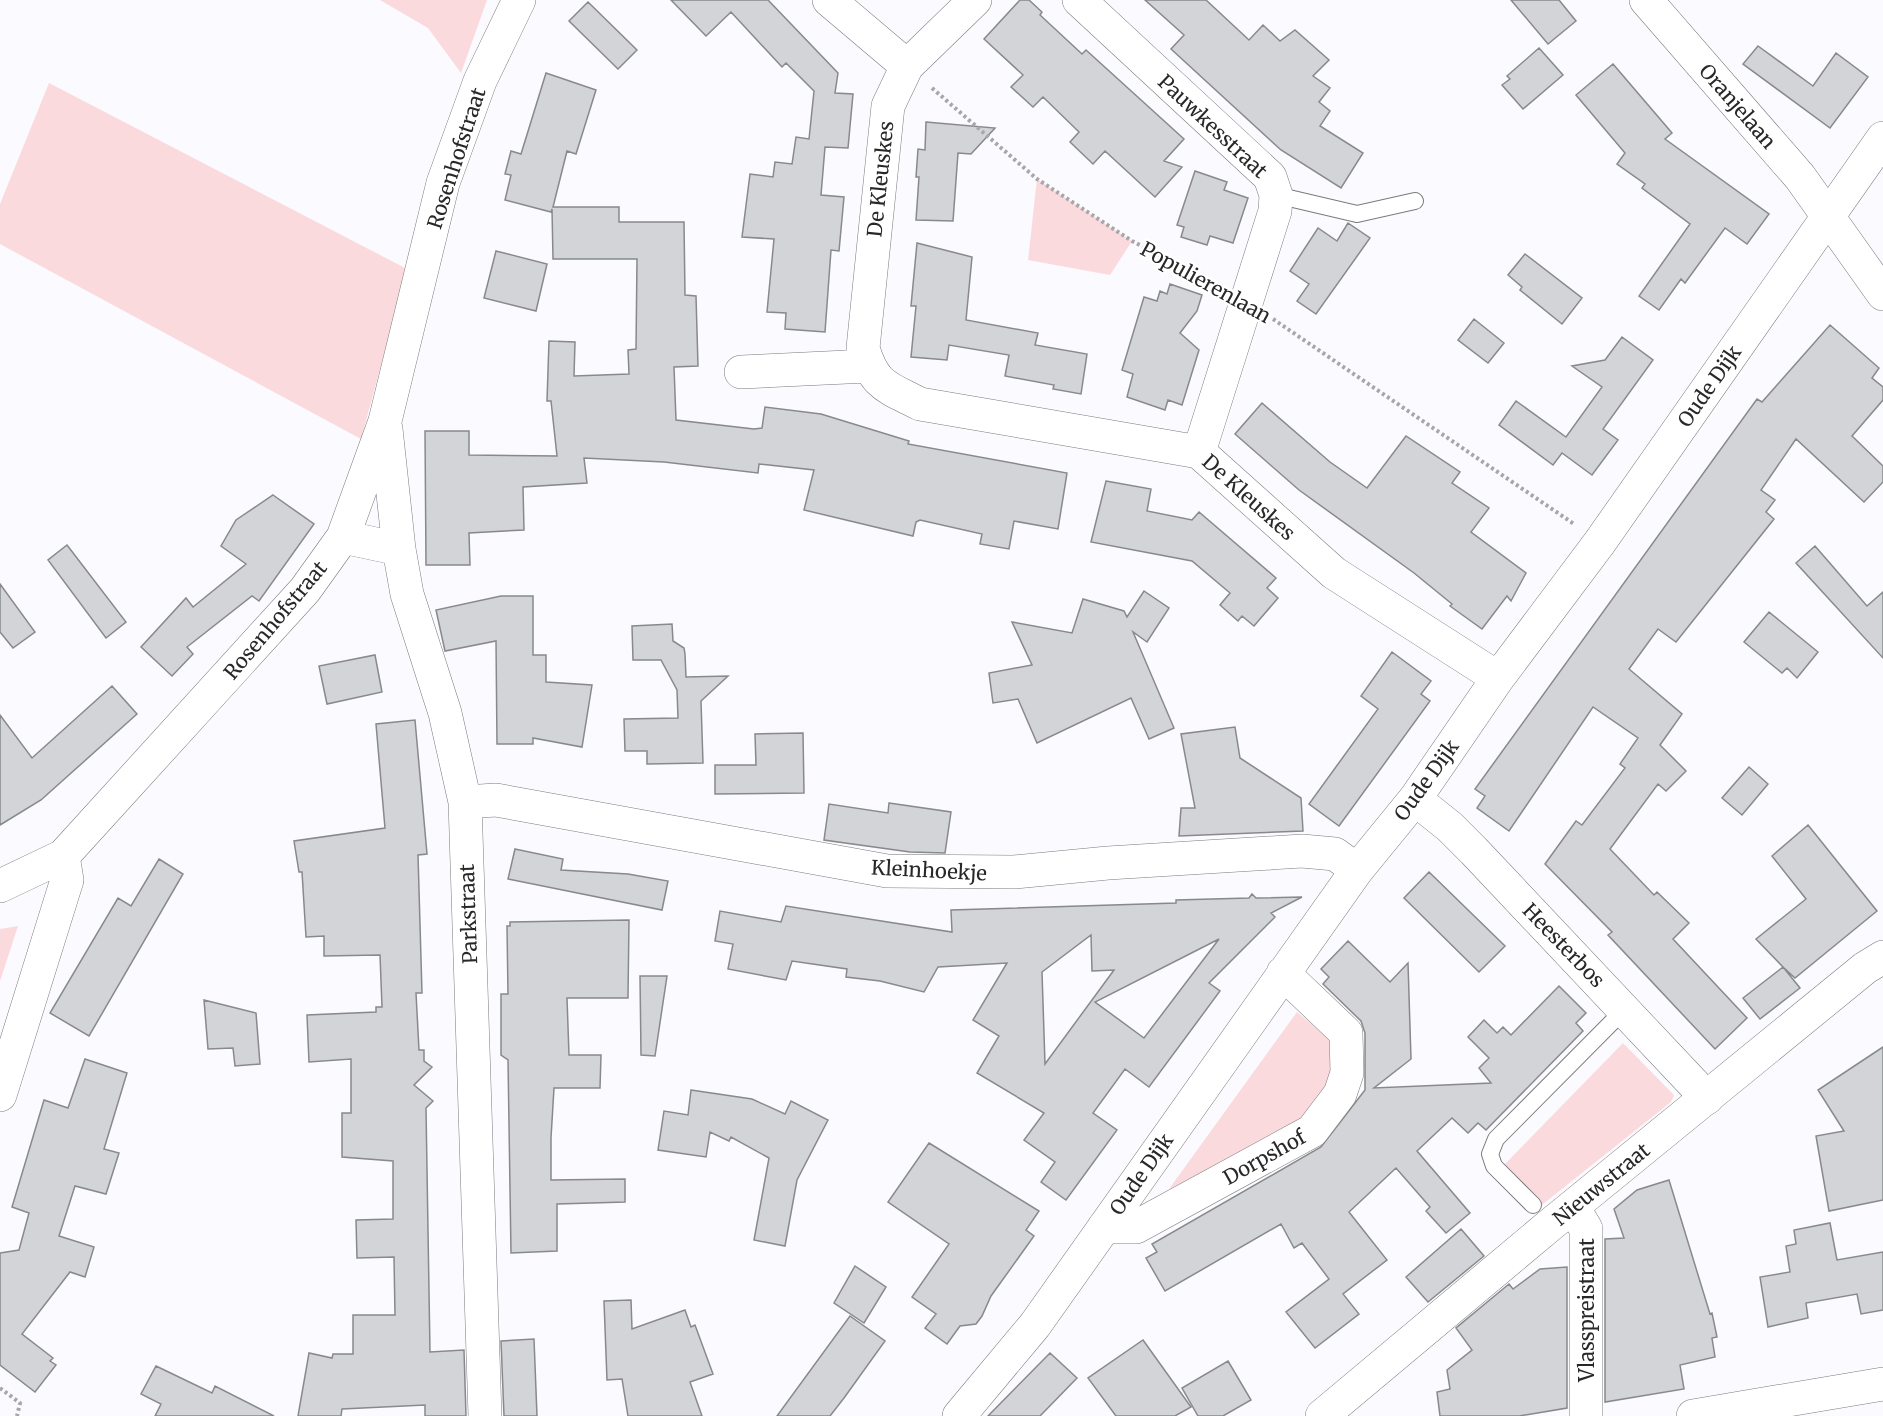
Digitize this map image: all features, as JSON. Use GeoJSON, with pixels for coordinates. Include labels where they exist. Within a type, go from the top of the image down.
{"type":"FeatureCollection","features":[{"type":"Feature","properties":{"kind":"street","name":"Rosenhofstraat"},"geometry":{"type":"LineString","coordinates":[[63,856],[305,590],[343,537],[385,421],[443,183],[480,81],[519,0]]}},
{"type":"Feature","properties":{"kind":"street"},"geometry":{"type":"LineString","coordinates":[[829,0],[907,66],[975,0]]}},
{"type":"Feature","properties":{"kind":"street","name":"Pauwkesstraat"},"geometry":{"type":"LineString","coordinates":[[1079,0],[1270,177],[1276,195],[1275,211],[1199,452]]}},
{"type":"Feature","properties":{"kind":"street","name":"Oranjelaan"},"geometry":{"type":"LineString","coordinates":[[1646,0],[1800,177],[1883,294]]}},
{"type":"Feature","properties":{"kind":"street","name":"De Kleuskes"},"geometry":{"type":"LineString","coordinates":[[907,66],[888,106],[863,348],[868,366],[880,384],[920,404],[1199,452],[1334,573],[1498,678]]}},
{"type":"Feature","properties":{"kind":"street","name":"Oude Dijk"},"geometry":{"type":"LineString","coordinates":[[959,1416],[1035,1325],[1357,870],[1415,799],[1498,678],[1600,542],[1883,138]]}},
{"type":"Feature","properties":{"kind":"street"},"geometry":{"type":"LineString","coordinates":[[741,372],[868,366]]}},
{"type":"Feature","properties":{"kind":"street","name":"Parkstraat"},"geometry":{"type":"LineString","coordinates":[[385,421],[399,549],[407,594],[445,713],[465,802],[485,1416]]}},
{"type":"Feature","properties":{"kind":"street"},"geometry":{"type":"LineString","coordinates":[[343,537],[399,549]]}},
{"type":"Feature","properties":{"kind":"street","name":"Heesterbos"},"geometry":{"type":"LineString","coordinates":[[1415,799],[1466,843],[1707,1098]]}},
{"type":"Feature","properties":{"kind":"street","name":"Kleinhoekje"},"geometry":{"type":"LineString","coordinates":[[465,802],[496,800],[886,871],[1014,872],[1108,863],[1302,851],[1335,854],[1357,870]]}},
{"type":"Feature","properties":{"kind":"street"},"geometry":{"type":"LineString","coordinates":[[0,886],[63,856],[67,880],[0,1095]]}},
{"type":"Feature","properties":{"kind":"street","name":"Nieuwstraat"},"geometry":{"type":"LineString","coordinates":[[1322,1416],[1865,968],[1883,957]]}},
{"type":"Feature","properties":{"kind":"street","name":"Dorpshof"},"geometry":{"type":"LineString","coordinates":[[1104,1227],[1136,1227],[1312,1131],[1340,1094],[1347,1073],[1346,1033],[1283,973]]}},
{"type":"Feature","properties":{"kind":"street","name":"Vlasspreistraat"},"geometry":{"type":"LineString","coordinates":[[1573,1207],[1586,1229],[1587,1416]]}},
{"type":"Feature","properties":{"kind":"street"},"geometry":{"type":"LineString","coordinates":[[1693,1416],[1883,1384]]}},
{"type":"Feature","properties":{"kind":"lane"},"geometry":{"type":"LineString","coordinates":[[1276,195],[1357,214],[1415,201]]}},
{"type":"Feature","properties":{"kind":"lane"},"geometry":{"type":"LineString","coordinates":[[1533,1205],[1494,1166],[1490,1154],[1496,1139],[1625,1010]]}},
{"type":"Feature","properties":{"kind":"path","name":"Populierenlaan"},"geometry":{"type":"LineString","coordinates":[[907,66],[1037,179],[1132,242],[1247,301],[1600,542]]}},
{"type":"Feature","properties":{"kind":"path"},"geometry":{"type":"LineString","coordinates":[[0,1388],[20,1403],[17,1416]]}},
{"type":"Feature","properties":{"kind":"shaded area"},"geometry":{"type":"Polygon","coordinates":[[[380,0],[487,0],[461,73],[428,28],[380,0]]]}},
{"type":"Feature","properties":{"kind":"shaded area"},"geometry":{"type":"Polygon","coordinates":[[[49,83],[407,269],[361,439],[0,244],[0,204],[49,83]]]}},
{"type":"Feature","properties":{"kind":"shaded area"},"geometry":{"type":"Polygon","coordinates":[[[1037,179],[1132,241],[1110,275],[1028,260],[1037,179]]]}},
{"type":"Feature","properties":{"kind":"shaded area"},"geometry":{"type":"Polygon","coordinates":[[[18,926],[0,981],[0,929],[18,926]]]}},
{"type":"Feature","properties":{"kind":"shaded area"},"geometry":{"type":"Polygon","coordinates":[[[1297,1012],[1329,1039],[1332,1073],[1325,1092],[1301,1126],[1169,1189],[1297,1012]]]}},
{"type":"Feature","properties":{"kind":"shaded area"},"geometry":{"type":"Polygon","coordinates":[[[1623,1043],[1674,1095],[1671,1102],[1538,1208],[1502,1167],[1623,1043]]]}},
{"type":"Feature","properties":{"kind":"building"},"geometry":{"type":"Polygon","coordinates":[[[671,0],[768,0],[838,73],[835,93],[853,94],[848,148],[825,147],[821,195],[844,197],[839,251],[831,250],[825,332],[785,329],[786,313],[767,312],[774,239],[742,237],[750,174],[773,177],[775,162],[792,164],[796,137],[809,139],[814,91],[786,63],[782,67],[731,12],[706,36],[671,0]]]}},
{"type":"Feature","properties":{"kind":"building"},"geometry":{"type":"Polygon","coordinates":[[[1020,0],[1029,0],[1042,12],[1040,15],[1082,54],[1086,50],[1184,139],[1164,161],[1182,167],[1155,197],[1105,151],[1093,164],[1070,142],[1079,132],[1043,97],[1033,107],[1011,87],[1023,75],[984,39],[1020,0]]]}},
{"type":"Feature","properties":{"kind":"building"},"geometry":{"type":"Polygon","coordinates":[[[1145,0],[1206,0],[1249,40],[1263,25],[1280,41],[1295,30],[1329,60],[1313,76],[1330,88],[1319,102],[1330,111],[1320,126],[1363,153],[1341,188],[1281,150],[1171,49],[1184,35],[1145,0]]]}},
{"type":"Feature","properties":{"kind":"building"},"geometry":{"type":"Polygon","coordinates":[[[1511,0],[1559,0],[1576,21],[1548,44],[1511,0]]]}},
{"type":"Feature","properties":{"kind":"building"},"geometry":{"type":"Polygon","coordinates":[[[588,2],[637,50],[618,69],[569,21],[588,2]]]}},
{"type":"Feature","properties":{"kind":"building"},"geometry":{"type":"Polygon","coordinates":[[[1758,46],[1813,86],[1836,53],[1868,77],[1830,128],[1743,64],[1758,46]]]}},
{"type":"Feature","properties":{"kind":"building"},"geometry":{"type":"Polygon","coordinates":[[[1539,48],[1563,75],[1523,109],[1502,85],[1510,79],[1507,76],[1539,48]]]}},
{"type":"Feature","properties":{"kind":"building"},"geometry":{"type":"Polygon","coordinates":[[[1613,64],[1672,133],[1665,139],[1769,214],[1747,244],[1725,228],[1685,283],[1681,279],[1659,310],[1639,296],[1690,224],[1642,188],[1645,184],[1617,164],[1625,153],[1576,95],[1613,64]]]}},
{"type":"Feature","properties":{"kind":"building"},"geometry":{"type":"Polygon","coordinates":[[[546,73],[596,90],[576,154],[567,151],[553,207],[619,207],[619,222],[684,222],[685,295],[696,296],[698,366],[674,367],[676,420],[754,429],[762,428],[765,407],[821,414],[909,441],[908,444],[1067,473],[1058,529],[1014,521],[1009,549],[980,544],[982,534],[920,520],[916,522],[913,536],[804,510],[814,470],[759,464],[758,473],[664,462],[584,458],[587,483],[523,487],[524,530],[469,533],[470,565],[426,565],[425,431],[469,431],[469,455],[557,456],[551,401],[547,401],[549,341],[575,342],[574,376],[629,374],[628,350],[636,349],[637,259],[553,259],[552,209],[551,212],[505,200],[511,175],[505,174],[511,151],[521,154],[546,73]]]}},
{"type":"Feature","properties":{"kind":"building"},"geometry":{"type":"Polygon","coordinates":[[[926,122],[995,128],[971,154],[958,153],[953,221],[916,220],[918,149],[925,150],[926,122]]]}},
{"type":"Feature","properties":{"kind":"building"},"geometry":{"type":"Polygon","coordinates":[[[1195,171],[1227,182],[1224,190],[1248,198],[1233,243],[1210,236],[1207,245],[1181,237],[1184,227],[1177,225],[1195,171]]]}},
{"type":"Feature","properties":{"kind":"building"},"geometry":{"type":"Polygon","coordinates":[[[1348,223],[1370,238],[1316,314],[1297,301],[1309,284],[1290,271],[1318,228],[1337,241],[1348,223]]]}},
{"type":"Feature","properties":{"kind":"building"},"geometry":{"type":"Polygon","coordinates":[[[917,243],[972,257],[966,320],[1038,333],[1035,345],[1087,354],[1081,394],[1053,389],[1054,385],[1005,376],[1009,355],[949,345],[947,360],[911,357],[916,306],[911,306],[917,243]]]}},
{"type":"Feature","properties":{"kind":"building"},"geometry":{"type":"Polygon","coordinates":[[[496,251],[547,264],[536,311],[484,298],[496,251]]]}},
{"type":"Feature","properties":{"kind":"building"},"geometry":{"type":"Polygon","coordinates":[[[1525,254],[1582,298],[1562,324],[1520,290],[1522,287],[1508,275],[1525,254]]]}},
{"type":"Feature","properties":{"kind":"building"},"geometry":{"type":"Polygon","coordinates":[[[1170,284],[1202,295],[1197,311],[1180,333],[1199,350],[1182,405],[1168,400],[1165,410],[1127,397],[1133,374],[1122,370],[1144,297],[1157,301],[1160,291],[1167,294],[1170,284]]]}},
{"type":"Feature","properties":{"kind":"building"},"geometry":{"type":"Polygon","coordinates":[[[1474,319],[1504,343],[1488,363],[1458,340],[1474,319]]]}},
{"type":"Feature","properties":{"kind":"building"},"geometry":{"type":"Polygon","coordinates":[[[1830,325],[1879,368],[1872,378],[1883,387],[1883,400],[1852,436],[1883,466],[1883,482],[1864,502],[1796,439],[1761,490],[1775,500],[1766,512],[1774,519],[1676,642],[1658,629],[1629,669],[1682,714],[1660,745],[1686,771],[1666,791],[1658,784],[1610,849],[1654,895],[1657,892],[1689,923],[1673,939],[1747,1018],[1715,1049],[1608,935],[1612,932],[1545,864],[1576,821],[1582,825],[1625,768],[1620,764],[1638,738],[1593,707],[1509,831],[1477,808],[1485,796],[1475,789],[1757,399],[1762,402],[1830,325]]]}},
{"type":"Feature","properties":{"kind":"building"},"geometry":{"type":"Polygon","coordinates":[[[1622,337],[1653,360],[1603,429],[1618,440],[1592,475],[1562,453],[1553,465],[1499,425],[1516,401],[1566,437],[1602,387],[1572,366],[1605,360],[1622,337]]]}},
{"type":"Feature","properties":{"kind":"building"},"geometry":{"type":"Polygon","coordinates":[[[1262,403],[1330,462],[1367,488],[1406,436],[1460,472],[1452,483],[1489,508],[1471,532],[1526,573],[1511,601],[1507,596],[1482,629],[1450,606],[1452,604],[1414,573],[1299,490],[1235,434],[1262,403]]]}},
{"type":"Feature","properties":{"kind":"building"},"geometry":{"type":"Polygon","coordinates":[[[1106,481],[1151,489],[1147,511],[1192,520],[1199,512],[1276,578],[1267,588],[1278,598],[1254,626],[1242,616],[1238,621],[1220,605],[1230,593],[1192,561],[1091,542],[1106,481]]]}},
{"type":"Feature","properties":{"kind":"building"},"geometry":{"type":"Polygon","coordinates":[[[273,495],[314,524],[259,601],[252,596],[187,647],[193,654],[172,676],[141,647],[186,598],[193,607],[246,564],[221,546],[236,520],[273,495]]]}},
{"type":"Feature","properties":{"kind":"building"},"geometry":{"type":"Polygon","coordinates":[[[67,545],[126,622],[106,638],[48,560],[67,545]]]}},
{"type":"Feature","properties":{"kind":"building"},"geometry":{"type":"Polygon","coordinates":[[[1815,546],[1867,606],[1883,592],[1883,658],[1796,563],[1815,546]]]}},
{"type":"Feature","properties":{"kind":"building"},"geometry":{"type":"Polygon","coordinates":[[[0,584],[35,632],[13,648],[0,632],[0,584]]]}},
{"type":"Feature","properties":{"kind":"building"},"geometry":{"type":"Polygon","coordinates":[[[1144,591],[1169,608],[1147,642],[1133,632],[1174,728],[1149,739],[1131,698],[1037,743],[1018,699],[993,703],[989,673],[1032,665],[1012,622],[1072,633],[1083,599],[1124,611],[1127,617],[1144,591]]]}},
{"type":"Feature","properties":{"kind":"building"},"geometry":{"type":"Polygon","coordinates":[[[501,596],[533,596],[533,655],[546,655],[546,682],[592,685],[582,747],[533,738],[533,744],[497,744],[496,641],[445,651],[436,610],[501,596]]]}},
{"type":"Feature","properties":{"kind":"building"},"geometry":{"type":"Polygon","coordinates":[[[1769,612],[1818,652],[1797,678],[1787,668],[1782,673],[1744,642],[1769,612]]]}},
{"type":"Feature","properties":{"kind":"building"},"geometry":{"type":"Polygon","coordinates":[[[672,624],[673,641],[684,648],[686,677],[728,676],[701,701],[703,763],[647,764],[647,751],[625,751],[624,719],[678,718],[677,690],[661,660],[633,660],[632,626],[672,624]]]}},
{"type":"Feature","properties":{"kind":"building"},"geometry":{"type":"Polygon","coordinates":[[[1392,652],[1431,681],[1421,694],[1430,701],[1339,826],[1309,804],[1378,709],[1361,696],[1392,652]]]}},
{"type":"Feature","properties":{"kind":"building"},"geometry":{"type":"Polygon","coordinates":[[[375,655],[382,692],[327,704],[319,666],[375,655]]]}},
{"type":"Feature","properties":{"kind":"building"},"geometry":{"type":"Polygon","coordinates":[[[112,686],[137,714],[41,800],[0,825],[0,715],[32,758],[112,686]]]}},
{"type":"Feature","properties":{"kind":"building"},"geometry":{"type":"Polygon","coordinates":[[[415,720],[427,854],[418,855],[422,993],[416,993],[419,1050],[424,1050],[424,1061],[432,1067],[414,1085],[433,1101],[426,1108],[430,1352],[464,1350],[466,1416],[425,1416],[425,1405],[342,1409],[341,1416],[298,1416],[309,1353],[332,1358],[333,1354],[353,1354],[353,1315],[395,1315],[394,1257],[357,1258],[356,1220],[393,1219],[393,1161],[342,1157],[342,1113],[351,1113],[351,1059],[309,1062],[307,1015],[376,1012],[376,1007],[382,1007],[380,955],[324,956],[324,936],[306,937],[302,872],[299,872],[294,841],[385,828],[376,724],[415,720]]]}},
{"type":"Feature","properties":{"kind":"building"},"geometry":{"type":"Polygon","coordinates":[[[1235,727],[1240,758],[1301,798],[1303,831],[1179,836],[1181,808],[1195,808],[1181,734],[1235,727]]]}},
{"type":"Feature","properties":{"kind":"building"},"geometry":{"type":"Polygon","coordinates":[[[803,733],[804,793],[715,794],[715,765],[756,765],[755,734],[803,733]]]}},
{"type":"Feature","properties":{"kind":"building"},"geometry":{"type":"Polygon","coordinates":[[[1749,767],[1768,784],[1742,815],[1722,798],[1749,767]]]}},
{"type":"Feature","properties":{"kind":"building"},"geometry":{"type":"Polygon","coordinates":[[[889,803],[951,812],[945,853],[910,852],[824,840],[829,804],[888,813],[889,803]]]}},
{"type":"Feature","properties":{"kind":"building"},"geometry":{"type":"Polygon","coordinates":[[[1808,825],[1877,911],[1795,978],[1756,939],[1806,899],[1772,856],[1808,825]]]}},
{"type":"Feature","properties":{"kind":"building"},"geometry":{"type":"Polygon","coordinates":[[[515,849],[563,859],[561,870],[628,874],[668,881],[662,910],[508,879],[515,849]]]}},
{"type":"Feature","properties":{"kind":"building"},"geometry":{"type":"Polygon","coordinates":[[[159,859],[183,874],[89,1036],[50,1013],[118,898],[131,906],[159,859]]]}},
{"type":"Feature","properties":{"kind":"building"},"geometry":{"type":"Polygon","coordinates":[[[1429,872],[1505,946],[1479,972],[1404,898],[1429,872]]]}},
{"type":"Feature","properties":{"kind":"building"},"geometry":{"type":"Polygon","coordinates":[[[1252,894],[1256,898],[1302,897],[1271,913],[1275,917],[1209,983],[1220,991],[1149,1087],[1125,1069],[1093,1113],[1117,1130],[1066,1200],[1041,1182],[1055,1162],[1024,1140],[1044,1113],[977,1073],[999,1036],[973,1020],[1007,963],[938,967],[924,992],[880,981],[846,977],[847,969],[792,961],[786,980],[728,969],[733,944],[715,941],[720,911],[781,922],[786,906],[952,932],[951,910],[1176,903],[1176,900],[1249,898],[1252,894]],[[1091,935],[1042,972],[1045,1064],[1114,970],[1092,971],[1091,935]],[[1219,939],[1095,1002],[1144,1038],[1219,939]]]}},
{"type":"Feature","properties":{"kind":"building"},"geometry":{"type":"Polygon","coordinates":[[[629,920],[628,998],[567,998],[569,1055],[601,1055],[600,1088],[554,1088],[551,1138],[551,1180],[625,1179],[625,1202],[557,1204],[557,1251],[511,1253],[508,1060],[501,1055],[501,994],[508,994],[507,926],[510,926],[510,922],[629,920]]]}},
{"type":"Feature","properties":{"kind":"building"},"geometry":{"type":"Polygon","coordinates":[[[1348,941],[1390,982],[1408,963],[1411,1059],[1374,1088],[1491,1083],[1479,1068],[1489,1058],[1468,1037],[1484,1020],[1497,1033],[1503,1027],[1511,1035],[1559,986],[1586,1013],[1576,1023],[1583,1031],[1486,1130],[1478,1123],[1468,1133],[1452,1118],[1417,1151],[1470,1213],[1446,1233],[1426,1211],[1430,1207],[1396,1168],[1349,1212],[1387,1260],[1343,1294],[1359,1314],[1315,1348],[1286,1312],[1329,1279],[1302,1243],[1294,1248],[1281,1224],[1165,1291],[1146,1258],[1157,1252],[1152,1244],[1321,1147],[1365,1090],[1365,1033],[1361,1021],[1323,984],[1329,977],[1321,969],[1348,941]]]}},
{"type":"Feature","properties":{"kind":"building"},"geometry":{"type":"Polygon","coordinates":[[[1783,967],[1800,988],[1760,1019],[1743,998],[1783,967]]]}},
{"type":"Feature","properties":{"kind":"building"},"geometry":{"type":"Polygon","coordinates":[[[640,976],[667,976],[655,1056],[641,1055],[640,976]]]}},
{"type":"Feature","properties":{"kind":"building"},"geometry":{"type":"Polygon","coordinates":[[[204,1000],[256,1013],[260,1064],[235,1066],[233,1048],[208,1049],[204,1000]]]}},
{"type":"Feature","properties":{"kind":"building"},"geometry":{"type":"Polygon","coordinates":[[[1883,1047],[1883,1200],[1829,1211],[1816,1136],[1844,1131],[1818,1090],[1883,1047]]]}},
{"type":"Feature","properties":{"kind":"building"},"geometry":{"type":"Polygon","coordinates":[[[85,1059],[127,1073],[104,1149],[119,1153],[106,1194],[75,1186],[59,1236],[94,1247],[85,1277],[70,1272],[22,1334],[53,1358],[50,1361],[56,1365],[35,1392],[0,1365],[0,1253],[19,1250],[29,1213],[12,1207],[44,1100],[68,1108],[85,1059]]]}},
{"type":"Feature","properties":{"kind":"building"},"geometry":{"type":"Polygon","coordinates":[[[691,1090],[752,1099],[785,1114],[791,1101],[828,1120],[797,1180],[785,1246],[754,1240],[769,1158],[731,1137],[729,1141],[710,1132],[706,1157],[658,1150],[664,1111],[688,1115],[691,1090]]]}},
{"type":"Feature","properties":{"kind":"building"},"geometry":{"type":"Polygon","coordinates":[[[929,1143],[1039,1211],[1026,1230],[1034,1236],[991,1296],[982,1316],[976,1324],[960,1326],[947,1344],[925,1328],[936,1314],[912,1297],[949,1244],[888,1202],[929,1143]]]}},
{"type":"Feature","properties":{"kind":"building"},"geometry":{"type":"Polygon","coordinates":[[[1669,1180],[1710,1314],[1712,1313],[1717,1337],[1712,1338],[1715,1357],[1680,1365],[1684,1389],[1605,1402],[1605,1239],[1624,1238],[1614,1209],[1637,1190],[1669,1180]]]}},
{"type":"Feature","properties":{"kind":"building"},"geometry":{"type":"Polygon","coordinates":[[[1830,1223],[1837,1260],[1883,1252],[1883,1310],[1861,1314],[1857,1294],[1806,1303],[1808,1318],[1768,1327],[1760,1277],[1790,1272],[1786,1246],[1796,1244],[1794,1230],[1830,1223]]]}},
{"type":"Feature","properties":{"kind":"building"},"geometry":{"type":"Polygon","coordinates":[[[1461,1229],[1484,1256],[1428,1302],[1406,1277],[1461,1229]]]}},
{"type":"Feature","properties":{"kind":"building"},"geometry":{"type":"Polygon","coordinates":[[[855,1266],[886,1287],[864,1323],[834,1303],[855,1266]]]}},
{"type":"Feature","properties":{"kind":"building"},"geometry":{"type":"Polygon","coordinates":[[[1567,1267],[1567,1408],[1519,1416],[1440,1416],[1437,1392],[1450,1389],[1447,1370],[1472,1350],[1456,1328],[1509,1284],[1513,1289],[1540,1269],[1567,1267]]]}},
{"type":"Feature","properties":{"kind":"building"},"geometry":{"type":"Polygon","coordinates":[[[631,1300],[632,1329],[685,1310],[691,1327],[695,1325],[713,1374],[690,1382],[702,1416],[628,1416],[622,1379],[607,1380],[604,1301],[631,1300]]]}},
{"type":"Feature","properties":{"kind":"building"},"geometry":{"type":"Polygon","coordinates":[[[850,1316],[885,1341],[844,1398],[830,1416],[777,1416],[850,1316]]]}},
{"type":"Feature","properties":{"kind":"building"},"geometry":{"type":"Polygon","coordinates":[[[534,1339],[537,1416],[504,1416],[501,1341],[534,1339]]]}},
{"type":"Feature","properties":{"kind":"building"},"geometry":{"type":"Polygon","coordinates":[[[1143,1340],[1191,1407],[1175,1416],[1116,1416],[1088,1378],[1143,1340]]]}},
{"type":"Feature","properties":{"kind":"building"},"geometry":{"type":"Polygon","coordinates":[[[1050,1353],[1077,1378],[1040,1416],[988,1416],[1050,1353]]]}},
{"type":"Feature","properties":{"kind":"building"},"geometry":{"type":"Polygon","coordinates":[[[1228,1361],[1251,1400],[1223,1416],[1198,1416],[1182,1388],[1228,1361]]]}},
{"type":"Feature","properties":{"kind":"building"},"geometry":{"type":"Polygon","coordinates":[[[156,1366],[212,1393],[215,1386],[274,1416],[155,1416],[161,1404],[141,1394],[156,1366]]]}}]}
